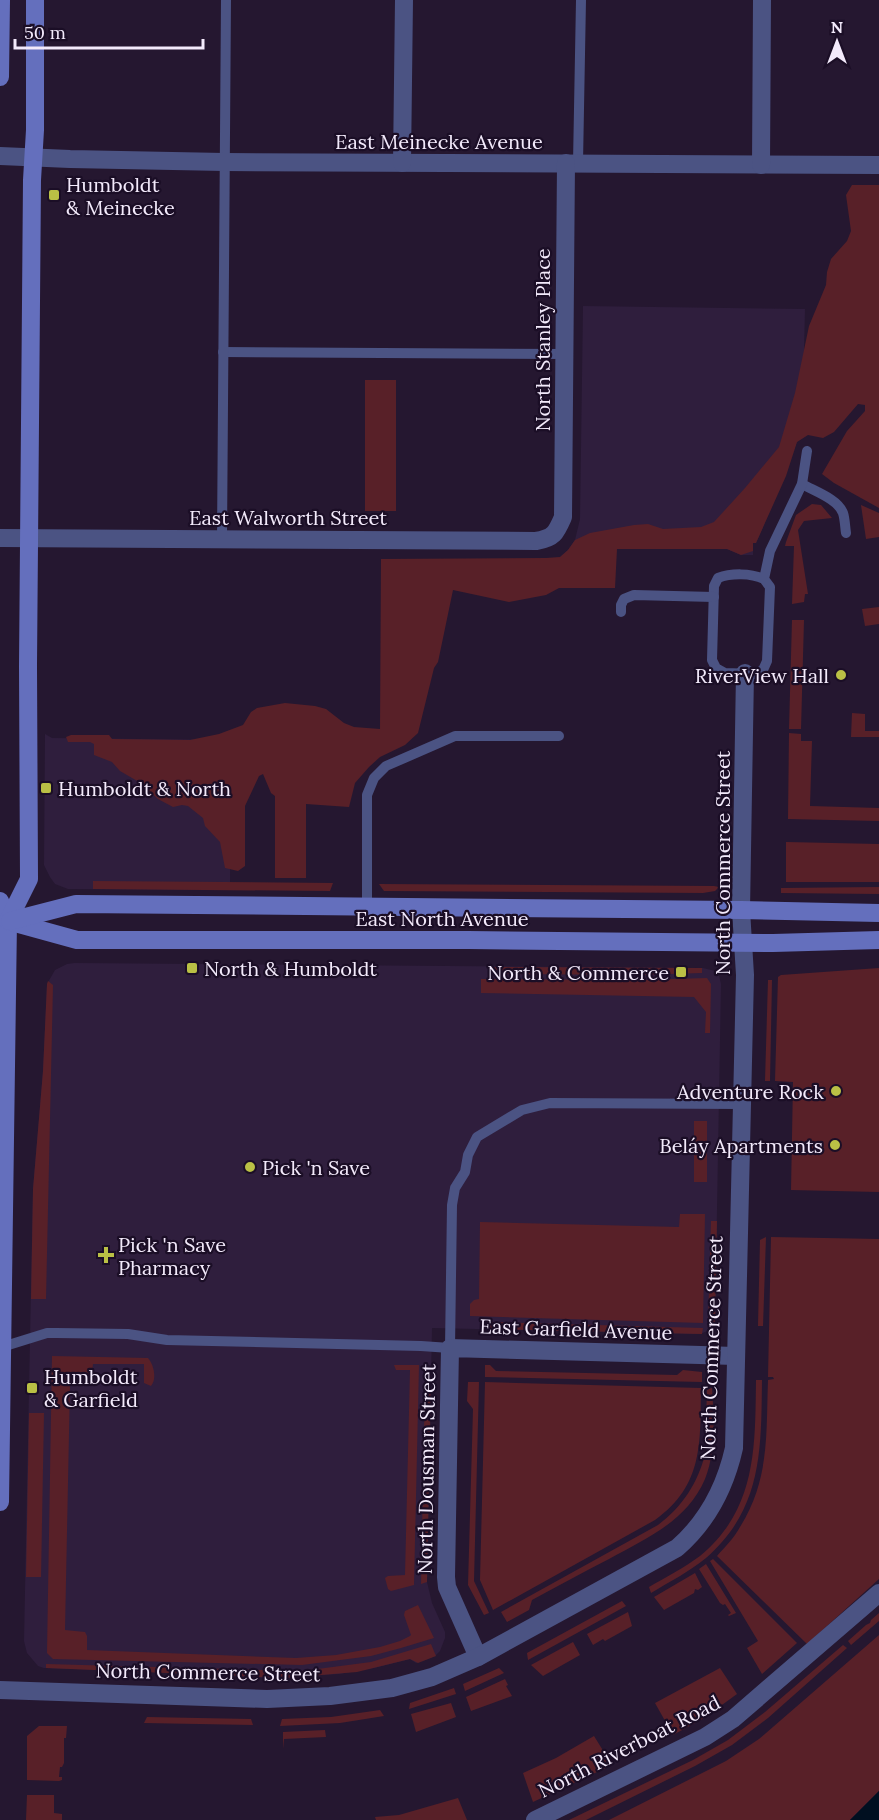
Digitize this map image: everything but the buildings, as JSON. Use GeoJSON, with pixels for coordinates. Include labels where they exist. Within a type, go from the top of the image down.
{"type":"FeatureCollection","features":[{"type":"Feature","properties":{"kind":"main road"},"geometry":{"type":"LineString","coordinates":[[0,77],[1,0]]}},
{"type":"Feature","properties":{"kind":"main road"},"geometry":{"type":"LineString","coordinates":[[4,921],[29,879],[28,666],[35,0]]}},
{"type":"Feature","properties":{"kind":"main road"},"geometry":{"type":"LineString","coordinates":[[0,901],[4,921],[0,1502]]}},
{"type":"Feature","properties":{"kind":"main road","name":"East North Avenue"},"geometry":{"type":"LineString","coordinates":[[4,921],[76,904],[879,913]]}},
{"type":"Feature","properties":{"kind":"main road"},"geometry":{"type":"LineString","coordinates":[[468,940],[469,908]]}},
{"type":"Feature","properties":{"kind":"main road","name":"East North Avenue"},"geometry":{"type":"LineString","coordinates":[[4,921],[77,939],[743,942],[879,940]]}},
{"type":"Feature","properties":{"kind":"street"},"geometry":{"type":"LineString","coordinates":[[402,163],[404,0]]}},
{"type":"Feature","properties":{"kind":"street"},"geometry":{"type":"LineString","coordinates":[[761,165],[762,0]]}},
{"type":"Feature","properties":{"kind":"street","name":"East Meinecke Avenue"},"geometry":{"type":"LineString","coordinates":[[0,156],[224,162],[879,165]]}},
{"type":"Feature","properties":{"kind":"street","name":"North Stanley Place"},"geometry":{"type":"LineString","coordinates":[[563,517],[564,354],[572,163]]}},
{"type":"Feature","properties":{"kind":"street","name":"East Walworth Street"},"geometry":{"type":"LineString","coordinates":[[0,538],[536,541],[548,539],[557,532],[563,517]]}},
{"type":"Feature","properties":{"kind":"street","name":"North Commerce Street"},"geometry":{"type":"LineString","coordinates":[[0,1690],[267,1699],[330,1696],[392,1688],[432,1677],[478,1657],[626,1578],[677,1548],[691,1537],[717,1499],[728,1473],[734,1448],[745,975],[741,910],[745,673]]}},
{"type":"Feature","properties":{"kind":"street","name":"East Garfield Avenue"},"geometry":{"type":"LineString","coordinates":[[450,1348],[736,1356]]}},
{"type":"Feature","properties":{"kind":"street","name":"North Dousman Street"},"geometry":{"type":"LineString","coordinates":[[450,1348],[446,1578],[447,1587],[478,1657]]}},
{"type":"Feature","properties":{"kind":"street","name":"North Riverboat Road"},"geometry":{"type":"LineString","coordinates":[[535,1820],[705,1737],[733,1719],[879,1593]]}},
{"type":"Feature","properties":{"kind":"lane"},"geometry":{"type":"LineString","coordinates":[[222,539],[226,0]]}},
{"type":"Feature","properties":{"kind":"lane"},"geometry":{"type":"LineString","coordinates":[[572,163],[581,0]]}},
{"type":"Feature","properties":{"kind":"lane"},"geometry":{"type":"LineString","coordinates":[[223,352],[564,354]]}},
{"type":"Feature","properties":{"kind":"lane"},"geometry":{"type":"LineString","coordinates":[[764,579],[770,551],[802,484],[807,451]]}},
{"type":"Feature","properties":{"kind":"lane"},"geometry":{"type":"LineString","coordinates":[[802,484],[839,507],[843,512],[846,533]]}},
{"type":"Feature","properties":{"kind":"lane"},"geometry":{"type":"LineString","coordinates":[[727,575],[756,575],[764,579],[770,587],[767,662],[763,670],[755,674],[725,673],[716,668],[712,660],[714,586],[718,578],[727,575]]}},
{"type":"Feature","properties":{"kind":"lane"},"geometry":{"type":"LineString","coordinates":[[621,612],[624,599],[634,596],[714,597]]}},
{"type":"Feature","properties":{"kind":"lane"},"geometry":{"type":"LineString","coordinates":[[367,906],[367,795],[374,777],[386,766],[454,736],[559,736]]}},
{"type":"Feature","properties":{"kind":"lane"},"geometry":{"type":"LineString","coordinates":[[1,1347],[47,1333],[56,1333],[128,1334],[167,1340],[450,1348],[452,1205],[455,1188],[465,1173],[468,1155],[477,1137],[522,1110],[550,1103],[741,1104]]}},
{"type":"Feature","properties":{"kind":"shaded area"},"geometry":{"type":"Polygon","coordinates":[[[852,185],[879,185],[879,508],[822,474],[847,431],[865,411],[865,405],[858,404],[834,432],[823,438],[808,435],[797,442],[786,476],[756,543],[753,543],[753,551],[741,555],[727,549],[617,549],[615,588],[559,588],[546,595],[509,602],[453,590],[438,662],[434,668],[418,733],[405,745],[380,757],[369,767],[355,783],[349,807],[306,804],[306,878],[275,878],[275,796],[271,793],[263,774],[259,776],[245,806],[245,866],[238,871],[225,868],[220,842],[205,826],[203,818],[188,806],[173,807],[158,799],[139,782],[120,771],[112,762],[94,755],[94,744],[68,742],[66,737],[71,735],[109,735],[112,739],[190,740],[219,734],[243,725],[251,712],[257,708],[285,703],[326,709],[344,723],[354,727],[380,729],[381,559],[560,557],[575,540],[590,533],[634,525],[648,524],[663,529],[701,527],[714,522],[779,447],[795,393],[809,326],[826,285],[831,259],[847,241],[851,231],[846,195],[852,185]]]}},
{"type":"Feature","properties":{"kind":"shaded area"},"geometry":{"type":"Polygon","coordinates":[[[583,306],[805,309],[802,433],[756,543],[753,543],[753,555],[741,555],[727,549],[616,549],[560,557],[575,540],[580,519],[583,306]]]}},
{"type":"Feature","properties":{"kind":"shaded area"},"geometry":{"type":"Polygon","coordinates":[[[365,380],[396,380],[396,511],[365,511],[365,380]]]}},
{"type":"Feature","properties":{"kind":"shaded area"},"geometry":{"type":"Polygon","coordinates":[[[812,504],[821,505],[832,518],[804,521],[798,530],[808,594],[805,594],[804,602],[792,604],[794,546],[785,546],[796,515],[812,504]]]}},
{"type":"Feature","properties":{"kind":"shaded area"},"geometry":{"type":"Polygon","coordinates":[[[861,505],[879,513],[879,537],[866,539],[861,505]]]}},
{"type":"Feature","properties":{"kind":"shaded area"},"geometry":{"type":"Polygon","coordinates":[[[879,607],[879,624],[865,626],[862,609],[879,607]]]}},
{"type":"Feature","properties":{"kind":"shaded area"},"geometry":{"type":"Polygon","coordinates":[[[792,620],[804,620],[801,729],[789,729],[792,620]]]}},
{"type":"Feature","properties":{"kind":"shaded area"},"geometry":{"type":"Polygon","coordinates":[[[852,713],[865,714],[865,731],[879,731],[879,737],[851,737],[852,713]]]}},
{"type":"Feature","properties":{"kind":"shaded area"},"geometry":{"type":"Polygon","coordinates":[[[789,733],[801,734],[801,741],[812,741],[810,806],[879,808],[879,821],[788,819],[789,733]]]}},
{"type":"Feature","properties":{"kind":"shaded area"},"geometry":{"type":"Polygon","coordinates":[[[45,734],[52,738],[231,740],[230,890],[68,889],[55,884],[44,865],[45,734]]]}},
{"type":"Feature","properties":{"kind":"shaded area"},"geometry":{"type":"Polygon","coordinates":[[[786,842],[879,844],[879,882],[786,882],[786,842]]]}},
{"type":"Feature","properties":{"kind":"shaded area"},"geometry":{"type":"Polygon","coordinates":[[[93,881],[333,883],[330,891],[93,889],[93,881]]]}},
{"type":"Feature","properties":{"kind":"shaded area"},"geometry":{"type":"Polygon","coordinates":[[[379,884],[719,887],[715,891],[703,893],[384,891],[379,884]]]}},
{"type":"Feature","properties":{"kind":"shaded area"},"geometry":{"type":"Polygon","coordinates":[[[879,887],[879,894],[781,893],[781,888],[879,887]]]}},
{"type":"Feature","properties":{"kind":"shaded area"},"geometry":{"type":"Polygon","coordinates":[[[75,963],[703,968],[715,971],[719,975],[721,984],[715,1323],[710,1330],[700,1334],[432,1328],[427,1582],[432,1603],[445,1632],[440,1651],[435,1656],[416,1663],[410,1659],[339,1674],[267,1678],[44,1668],[38,1666],[27,1653],[24,1641],[33,1189],[43,1071],[47,984],[55,970],[75,963]]]}},
{"type":"Feature","properties":{"kind":"shaded area"},"geometry":{"type":"Polygon","coordinates":[[[492,967],[702,968],[702,973],[492,974],[492,967]]]}},
{"type":"Feature","properties":{"kind":"shaded area","name":"Adventure Rock"},"geometry":{"type":"Polygon","coordinates":[[[879,968],[879,1192],[791,1190],[793,1082],[775,1081],[778,977],[879,968]]]}},
{"type":"Feature","properties":{"kind":"shaded area"},"geometry":{"type":"Polygon","coordinates":[[[707,978],[711,984],[710,1033],[705,1033],[706,1012],[694,997],[481,993],[481,979],[707,978]]]}},
{"type":"Feature","properties":{"kind":"shaded area"},"geometry":{"type":"Polygon","coordinates":[[[768,980],[772,980],[770,1081],[765,1081],[768,980]]]}},
{"type":"Feature","properties":{"kind":"shaded area"},"geometry":{"type":"Polygon","coordinates":[[[48,981],[53,985],[46,1299],[31,1299],[33,1189],[48,981]]]}},
{"type":"Feature","properties":{"kind":"shaded area"},"geometry":{"type":"Polygon","coordinates":[[[694,1121],[707,1121],[707,1182],[694,1182],[694,1121]]]}},
{"type":"Feature","properties":{"kind":"shaded area"},"geometry":{"type":"Polygon","coordinates":[[[680,1214],[705,1214],[703,1323],[470,1316],[470,1304],[479,1299],[480,1222],[679,1227],[680,1214]]]}},
{"type":"Feature","properties":{"kind":"shaded area"},"geometry":{"type":"Polygon","coordinates":[[[711,1221],[717,1221],[715,1323],[708,1323],[711,1221]]]}},
{"type":"Feature","properties":{"kind":"shaded area"},"geometry":{"type":"Polygon","coordinates":[[[766,1237],[763,1326],[758,1326],[760,1240],[766,1237]]]}},
{"type":"Feature","properties":{"kind":"shaded area"},"geometry":{"type":"Polygon","coordinates":[[[771,1237],[879,1239],[879,1579],[807,1644],[717,1556],[735,1535],[750,1509],[762,1473],[768,1380],[774,1379],[768,1377],[771,1237]]]}},
{"type":"Feature","properties":{"kind":"shaded area"},"geometry":{"type":"Polygon","coordinates":[[[490,1322],[703,1328],[702,1334],[490,1329],[490,1322]]]}},
{"type":"Feature","properties":{"kind":"shaded area"},"geometry":{"type":"Polygon","coordinates":[[[52,1356],[148,1358],[154,1372],[151,1386],[144,1383],[144,1364],[93,1364],[91,1381],[70,1384],[65,1630],[85,1632],[87,1650],[296,1658],[336,1655],[380,1647],[410,1636],[405,1611],[418,1605],[434,1638],[371,1656],[302,1665],[53,1659],[47,1653],[52,1356]]]}},
{"type":"Feature","properties":{"kind":"shaded area"},"geometry":{"type":"Polygon","coordinates":[[[394,1365],[419,1365],[414,1585],[391,1591],[388,1589],[385,1578],[405,1575],[410,1370],[396,1370],[394,1365]]]}},
{"type":"Feature","properties":{"kind":"shaded area"},"geometry":{"type":"Polygon","coordinates":[[[485,1365],[490,1365],[496,1371],[677,1375],[683,1370],[702,1372],[702,1382],[485,1377],[485,1365]]]}},
{"type":"Feature","properties":{"kind":"shaded area"},"geometry":{"type":"Polygon","coordinates":[[[756,1380],[762,1380],[759,1453],[749,1498],[739,1519],[725,1539],[706,1558],[651,1593],[649,1587],[700,1556],[719,1538],[733,1518],[743,1497],[753,1452],[756,1380]]]}},
{"type":"Feature","properties":{"kind":"shaded area"},"geometry":{"type":"Polygon","coordinates":[[[425,1382],[431,1382],[427,1582],[421,1584],[425,1382]]]}},
{"type":"Feature","properties":{"kind":"shaded area"},"geometry":{"type":"Polygon","coordinates":[[[468,1382],[479,1382],[474,1581],[489,1613],[484,1615],[468,1585],[473,1409],[467,1401],[468,1382]]]}},
{"type":"Feature","properties":{"kind":"shaded area"},"geometry":{"type":"Polygon","coordinates":[[[485,1382],[701,1388],[699,1444],[696,1461],[683,1492],[671,1506],[655,1520],[493,1610],[480,1580],[485,1382]]]}},
{"type":"Feature","properties":{"kind":"shaded area"},"geometry":{"type":"Polygon","coordinates":[[[712,1388],[714,1422],[709,1469],[697,1494],[688,1506],[651,1536],[532,1600],[529,1610],[507,1622],[501,1612],[658,1525],[682,1502],[698,1475],[705,1454],[707,1389],[712,1388]]]}},
{"type":"Feature","properties":{"kind":"shaded area"},"geometry":{"type":"Polygon","coordinates":[[[29,1413],[44,1413],[41,1577],[26,1577],[29,1413]]]}},
{"type":"Feature","properties":{"kind":"shaded area"},"geometry":{"type":"Polygon","coordinates":[[[713,1559],[797,1643],[762,1674],[747,1648],[758,1641],[710,1561],[713,1559]]]}},
{"type":"Feature","properties":{"kind":"shaded area"},"geometry":{"type":"Polygon","coordinates":[[[706,1564],[736,1613],[728,1615],[731,1613],[725,1604],[720,1603],[699,1569],[706,1564]]]}},
{"type":"Feature","properties":{"kind":"shaded area"},"geometry":{"type":"Polygon","coordinates":[[[695,1573],[702,1587],[695,1589],[694,1593],[664,1610],[654,1597],[695,1573]]]}},
{"type":"Feature","properties":{"kind":"shaded area"},"geometry":{"type":"Polygon","coordinates":[[[622,1601],[626,1606],[528,1660],[527,1653],[622,1601]]]}},
{"type":"Feature","properties":{"kind":"shaded area"},"geometry":{"type":"Polygon","coordinates":[[[628,1612],[632,1626],[593,1645],[587,1634],[628,1612]]]}},
{"type":"Feature","properties":{"kind":"shaded area"},"geometry":{"type":"Polygon","coordinates":[[[879,1613],[879,1621],[851,1645],[848,1641],[879,1613]]]}},
{"type":"Feature","properties":{"kind":"shaded area"},"geometry":{"type":"Polygon","coordinates":[[[879,1635],[879,1791],[850,1820],[609,1820],[726,1761],[759,1739],[879,1635]]]}},
{"type":"Feature","properties":{"kind":"shaded area"},"geometry":{"type":"Polygon","coordinates":[[[573,1642],[580,1655],[543,1676],[531,1665],[573,1642]]]}},
{"type":"Feature","properties":{"kind":"shaded area"},"geometry":{"type":"Polygon","coordinates":[[[431,1644],[436,1656],[418,1663],[410,1659],[357,1672],[286,1678],[46,1668],[46,1664],[302,1671],[371,1662],[431,1644]]]}},
{"type":"Feature","properties":{"kind":"shaded area"},"geometry":{"type":"Polygon","coordinates":[[[843,1645],[847,1648],[768,1718],[732,1745],[586,1820],[569,1820],[693,1760],[728,1740],[765,1712],[843,1645]]]}},
{"type":"Feature","properties":{"kind":"shaded area"},"geometry":{"type":"Polygon","coordinates":[[[499,1668],[504,1673],[465,1691],[463,1684],[499,1668]]]}},
{"type":"Feature","properties":{"kind":"shaded area"},"geometry":{"type":"Polygon","coordinates":[[[720,1668],[737,1694],[704,1718],[673,1735],[655,1703],[720,1668]]]}},
{"type":"Feature","properties":{"kind":"shaded area"},"geometry":{"type":"Polygon","coordinates":[[[505,1679],[512,1696],[471,1711],[466,1697],[505,1679]]]}},
{"type":"Feature","properties":{"kind":"shaded area"},"geometry":{"type":"Polygon","coordinates":[[[454,1688],[456,1694],[409,1709],[410,1703],[454,1688]]]}},
{"type":"Feature","properties":{"kind":"shaded area"},"geometry":{"type":"Polygon","coordinates":[[[451,1703],[456,1717],[416,1732],[411,1714],[451,1703]]]}},
{"type":"Feature","properties":{"kind":"shaded area"},"geometry":{"type":"Polygon","coordinates":[[[380,1710],[384,1716],[340,1723],[280,1726],[282,1719],[331,1717],[380,1710]]]}},
{"type":"Feature","properties":{"kind":"shaded area"},"geometry":{"type":"Polygon","coordinates":[[[147,1717],[251,1719],[253,1725],[144,1723],[147,1717]]]}},
{"type":"Feature","properties":{"kind":"shaded area"},"geometry":{"type":"Polygon","coordinates":[[[39,1726],[67,1726],[66,1738],[64,1738],[64,1763],[60,1767],[59,1777],[62,1777],[62,1780],[27,1780],[27,1736],[39,1726]]]}},
{"type":"Feature","properties":{"kind":"shaded area"},"geometry":{"type":"Polygon","coordinates":[[[325,1730],[326,1737],[284,1739],[283,1749],[283,1732],[325,1730]]]}},
{"type":"Feature","properties":{"kind":"shaded area"},"geometry":{"type":"Polygon","coordinates":[[[594,1736],[612,1765],[533,1802],[523,1773],[556,1758],[594,1736]]]}},
{"type":"Feature","properties":{"kind":"shaded area"},"geometry":{"type":"Polygon","coordinates":[[[27,1795],[54,1795],[54,1813],[62,1814],[62,1820],[26,1820],[27,1795]]]}},
{"type":"Feature","properties":{"kind":"shaded area"},"geometry":{"type":"Polygon","coordinates":[[[458,1798],[467,1820],[376,1820],[375,1817],[399,1815],[458,1798]]]}},
{"type":"Feature","properties":{"kind":"water"},"geometry":{"type":"Polygon","coordinates":[[[879,1791],[879,1820],[850,1820],[879,1791]]]}},
{"type":"Feature","properties":{"kind":"place","name":"Humboldt & Meinecke"},"geometry":{"type":"Point","coordinates":[54,195]}},
{"type":"Feature","properties":{"kind":"place","name":"RiverView Hall"},"geometry":{"type":"Point","coordinates":[841,675]}},
{"type":"Feature","properties":{"kind":"place","name":"Humboldt & North"},"geometry":{"type":"Point","coordinates":[46,788]}},
{"type":"Feature","properties":{"kind":"place","name":"North & Humboldt"},"geometry":{"type":"Point","coordinates":[192,968]}},
{"type":"Feature","properties":{"kind":"place","name":"North & Commerce"},"geometry":{"type":"Point","coordinates":[681,972]}},
{"type":"Feature","properties":{"kind":"place","name":"Adventure Rock"},"geometry":{"type":"Point","coordinates":[836,1091]}},
{"type":"Feature","properties":{"kind":"place","name":"Beláy Apartments"},"geometry":{"type":"Point","coordinates":[835,1145]}},
{"type":"Feature","properties":{"kind":"place","name":"Pick 'n Save"},"geometry":{"type":"Point","coordinates":[250,1167]}},
{"type":"Feature","properties":{"kind":"place","name":"Pick 'n Save Pharmacy"},"geometry":{"type":"Point","coordinates":[106,1255]}},
{"type":"Feature","properties":{"kind":"place","name":"Humboldt & Garfield"},"geometry":{"type":"Point","coordinates":[32,1388]}}]}
